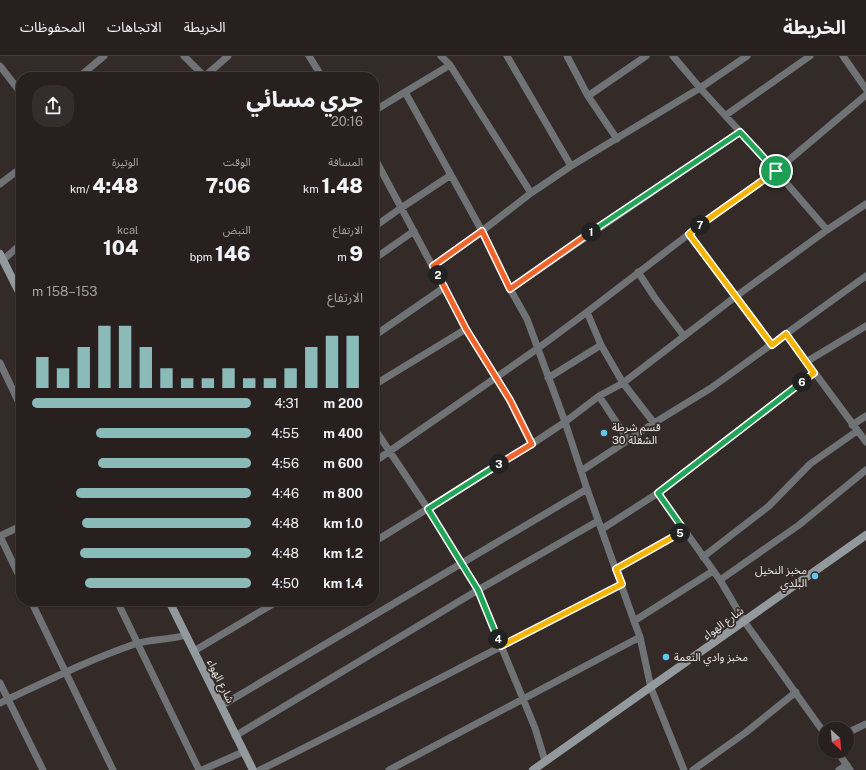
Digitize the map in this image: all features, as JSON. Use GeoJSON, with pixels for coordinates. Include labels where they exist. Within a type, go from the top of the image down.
{"type":"FeatureCollection","features":[{"type":"Feature","properties":{"kind":"street"},"geometry":{"type":"LineString","coordinates":[[84,72],[104,56]]}},
{"type":"Feature","properties":{"kind":"street"},"geometry":{"type":"LineString","coordinates":[[184,56],[200,72]]}},
{"type":"Feature","properties":{"kind":"street"},"geometry":{"type":"LineString","coordinates":[[210,72],[228,56]]}},
{"type":"Feature","properties":{"kind":"street"},"geometry":{"type":"LineString","coordinates":[[309,56],[319,72]]}},
{"type":"Feature","properties":{"kind":"street"},"geometry":{"type":"LineString","coordinates":[[441,56],[450,65],[531,193]]}},
{"type":"Feature","properties":{"kind":"street"},"geometry":{"type":"LineString","coordinates":[[507,56],[571,166]]}},
{"type":"Feature","properties":{"kind":"street"},"geometry":{"type":"LineString","coordinates":[[568,56],[588,96],[617,139]]}},
{"type":"Feature","properties":{"kind":"street"},"geometry":{"type":"LineString","coordinates":[[588,96],[646,56]]}},
{"type":"Feature","properties":{"kind":"street"},"geometry":{"type":"LineString","coordinates":[[673,56],[827,230]]}},
{"type":"Feature","properties":{"kind":"street"},"geometry":{"type":"LineString","coordinates":[[433,266],[482,231],[531,193],[571,166],[700,88],[747,56]]}},
{"type":"Feature","properties":{"kind":"street"},"geometry":{"type":"LineString","coordinates":[[726,115],[810,56]]}},
{"type":"Feature","properties":{"kind":"street"},"geometry":{"type":"LineString","coordinates":[[843,56],[866,89]]}},
{"type":"Feature","properties":{"kind":"street"},"geometry":{"type":"LineString","coordinates":[[379,108],[450,65]]}},
{"type":"Feature","properties":{"kind":"street"},"geometry":{"type":"LineString","coordinates":[[0,66],[16,87]]}},
{"type":"Feature","properties":{"kind":"street"},"geometry":{"type":"LineString","coordinates":[[404,92],[482,231],[510,289],[527,319],[565,422],[598,521],[640,637],[651,688],[684,770]]}},
{"type":"Feature","properties":{"kind":"street"},"geometry":{"type":"LineString","coordinates":[[379,459],[537,349],[689,234],[776,171],[866,95]]}},
{"type":"Feature","properties":{"kind":"street"},"geometry":{"type":"LineString","coordinates":[[510,289],[740,132]]}},
{"type":"Feature","properties":{"kind":"street"},"geometry":{"type":"LineString","coordinates":[[379,171],[445,287],[466,329],[514,407],[532,444]]}},
{"type":"Feature","properties":{"kind":"street"},"geometry":{"type":"LineString","coordinates":[[0,184],[16,172]]}},
{"type":"Feature","properties":{"kind":"street"},"geometry":{"type":"LineString","coordinates":[[379,223],[451,175]]}},
{"type":"Feature","properties":{"kind":"street"},"geometry":{"type":"LineString","coordinates":[[379,539],[532,444],[600,396],[623,383],[735,297],[827,230],[866,204]]}},
{"type":"Feature","properties":{"kind":"street"},"geometry":{"type":"LineString","coordinates":[[379,256],[414,231]]}},
{"type":"Feature","properties":{"kind":"street"},"geometry":{"type":"LineString","coordinates":[[689,234],[772,345]]}},
{"type":"Feature","properties":{"kind":"street"},"geometry":{"type":"LineString","coordinates":[[16,247],[1,257],[16,286]]}},
{"type":"Feature","properties":{"kind":"street"},"geometry":{"type":"LineString","coordinates":[[638,272],[655,298],[684,336]]}},
{"type":"Feature","properties":{"kind":"street"},"geometry":{"type":"LineString","coordinates":[[581,471],[711,388],[866,276]]}},
{"type":"Feature","properties":{"kind":"street"},"geometry":{"type":"LineString","coordinates":[[379,333],[445,287]]}},
{"type":"Feature","properties":{"kind":"street"},"geometry":{"type":"LineString","coordinates":[[587,312],[601,345],[623,383],[654,423]]}},
{"type":"Feature","properties":{"kind":"street"},"geometry":{"type":"LineString","coordinates":[[806,362],[866,326]]}},
{"type":"Feature","properties":{"kind":"street"},"geometry":{"type":"LineString","coordinates":[[379,382],[466,329]]}},
{"type":"Feature","properties":{"kind":"street"},"geometry":{"type":"LineString","coordinates":[[786,334],[866,442]]}},
{"type":"Feature","properties":{"kind":"street"},"geometry":{"type":"LineString","coordinates":[[548,378],[601,345]]}},
{"type":"Feature","properties":{"kind":"street"},"geometry":{"type":"LineString","coordinates":[[1,368],[16,397]]}},
{"type":"Feature","properties":{"kind":"street"},"geometry":{"type":"LineString","coordinates":[[602,529],[658,493],[814,373]]}},
{"type":"Feature","properties":{"kind":"street"},"geometry":{"type":"LineString","coordinates":[[600,396],[628,440]]}},
{"type":"Feature","properties":{"kind":"street"},"geometry":{"type":"LineString","coordinates":[[703,557],[769,506],[810,464],[855,428],[866,416]]}},
{"type":"Feature","properties":{"kind":"street"},"geometry":{"type":"LineString","coordinates":[[379,436],[428,509],[478,590],[535,728],[545,761]]}},
{"type":"Feature","properties":{"kind":"street"},"geometry":{"type":"LineString","coordinates":[[720,580],[799,525],[866,470]]}},
{"type":"Feature","properties":{"kind":"street"},"geometry":{"type":"LineString","coordinates":[[221,706],[350,630],[461,562],[587,489]]}},
{"type":"Feature","properties":{"kind":"street"},"geometry":{"type":"LineString","coordinates":[[658,493],[720,580],[744,621],[818,724]]}},
{"type":"Feature","properties":{"kind":"street"},"geometry":{"type":"LineString","coordinates":[[235,736],[478,590],[598,521]]}},
{"type":"Feature","properties":{"kind":"street"},"geometry":{"type":"LineString","coordinates":[[16,528],[0,536],[16,570]]}},
{"type":"Feature","properties":{"kind":"street"},"geometry":{"type":"LineString","coordinates":[[616,569],[684,530]]}},
{"type":"Feature","properties":{"kind":"street","name":"شارع الهواء"},"geometry":{"type":"LineString","coordinates":[[533,770],[866,535]]}},
{"type":"Feature","properties":{"kind":"street"},"geometry":{"type":"LineString","coordinates":[[634,621],[713,571]]}},
{"type":"Feature","properties":{"kind":"street"},"geometry":{"type":"LineString","coordinates":[[260,770],[382,709],[622,584]]}},
{"type":"Feature","properties":{"kind":"street"},"geometry":{"type":"LineString","coordinates":[[33,606],[112,770]]}},
{"type":"Feature","properties":{"kind":"street"},"geometry":{"type":"LineString","coordinates":[[119,606],[199,770]]}},
{"type":"Feature","properties":{"kind":"street","name":"شارع الهواء"},"geometry":{"type":"LineString","coordinates":[[172,606],[253,770]]}},
{"type":"Feature","properties":{"kind":"street"},"geometry":{"type":"LineString","coordinates":[[194,651],[270,606]]}},
{"type":"Feature","properties":{"kind":"street"},"geometry":{"type":"LineString","coordinates":[[0,703],[65,671],[137,643],[170,639],[186,635]]}},
{"type":"Feature","properties":{"kind":"street"},"geometry":{"type":"LineString","coordinates":[[389,770],[640,637]]}},
{"type":"Feature","properties":{"kind":"street"},"geometry":{"type":"LineString","coordinates":[[0,683],[43,770]]}},
{"type":"Feature","properties":{"kind":"street"},"geometry":{"type":"LineString","coordinates":[[693,770],[745,733],[796,692]]}},
{"type":"Feature","properties":{"kind":"street"},"geometry":{"type":"LineString","coordinates":[[854,730],[866,724]]}},
{"type":"Feature","properties":{"kind":"street"},"geometry":{"type":"LineString","coordinates":[[202,770],[243,752]]}},
{"type":"Feature","properties":{"kind":"street"},"geometry":{"type":"LineString","coordinates":[[839,770],[848,768],[842,758]]}},
{"type":"Feature","properties":{"kind":"place","name":"قسم شرطة الشقلة 30"},"geometry":{"type":"Point","coordinates":[604,433]}},
{"type":"Feature","properties":{"kind":"place","name":"مخبز النخيل البلدي"},"geometry":{"type":"Point","coordinates":[815,576]}},
{"type":"Feature","properties":{"kind":"place","name":"مخبز وادي النعمة"},"geometry":{"type":"Point","coordinates":[666,657]}},
{"type":"Feature","properties":{"kind":"route"},"geometry":{"type":"LineString","coordinates":[[740,132],[776,171],[689,234],[772,345],[786,334],[814,373],[658,493],[684,530],[616,569],[622,584],[501,646],[478,590],[428,509],[532,444],[510,400],[466,329],[433,266],[482,231],[510,289],[740,132]]}}]}
